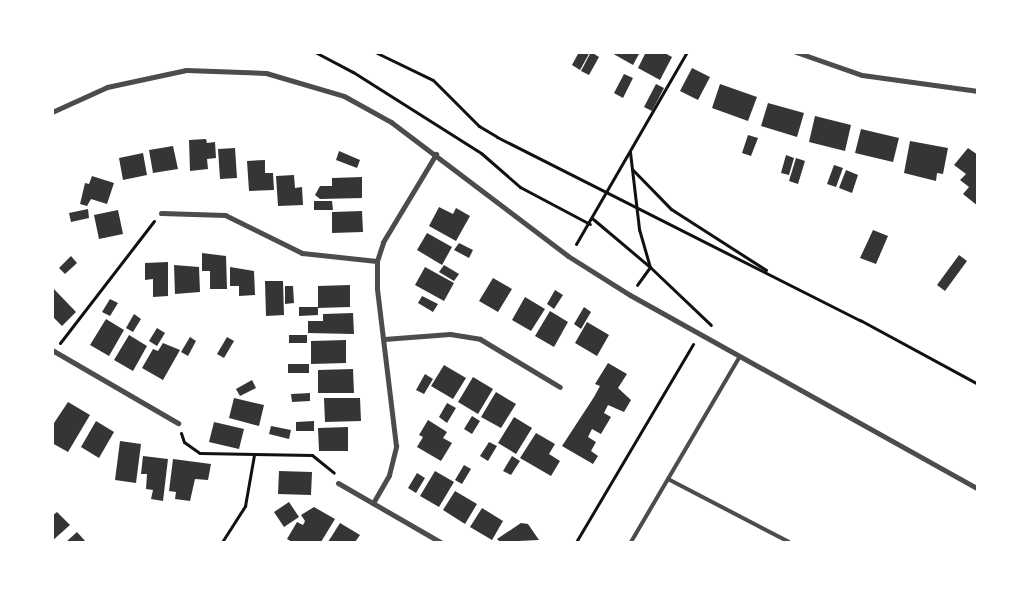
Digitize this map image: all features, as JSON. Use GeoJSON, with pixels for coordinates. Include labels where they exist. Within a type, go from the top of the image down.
{"type":"FeatureCollection","features":[{"type":"Feature","properties":{"kind":"street"},"geometry":{"type":"LineString","coordinates":[[796,52],[862,75],[978,91]]}},
{"type":"Feature","properties":{"kind":"street"},"geometry":{"type":"LineString","coordinates":[[52,112],[82,97],[133,79],[186,70],[240,70],[293,79],[344,96],[391,122],[436,154],[568,256],[738,358],[978,489]]}},
{"type":"Feature","properties":{"kind":"street"},"geometry":{"type":"LineString","coordinates":[[373,503],[389,475],[396,446],[377,288],[377,261],[383,242],[436,154]]}},
{"type":"Feature","properties":{"kind":"street"},"geometry":{"type":"LineString","coordinates":[[161,213],[225,214],[302,253],[377,261]]}},
{"type":"Feature","properties":{"kind":"street"},"geometry":{"type":"LineString","coordinates":[[384,338],[450,334],[480,339],[560,387]]}},
{"type":"Feature","properties":{"kind":"street"},"geometry":{"type":"LineString","coordinates":[[53,351],[178,423]]}},
{"type":"Feature","properties":{"kind":"street"},"geometry":{"type":"LineString","coordinates":[[338,483],[440,542]]}},
{"type":"Feature","properties":{"kind":"lane"},"geometry":{"type":"LineString","coordinates":[[631,542],[738,358]]}},
{"type":"Feature","properties":{"kind":"lane"},"geometry":{"type":"LineString","coordinates":[[668,479],[789,542]]}},
{"type":"Feature","properties":{"kind":"path"},"geometry":{"type":"LineString","coordinates":[[315,52],[354,72],[481,153],[520,187],[590,224]]}},
{"type":"Feature","properties":{"kind":"path"},"geometry":{"type":"LineString","coordinates":[[375,52],[432,80],[479,126],[497,137],[636,209],[776,277],[978,384]]}},
{"type":"Feature","properties":{"kind":"path"},"geometry":{"type":"LineString","coordinates":[[576,244],[593,220],[687,52]]}},
{"type":"Feature","properties":{"kind":"path"},"geometry":{"type":"LineString","coordinates":[[630,152],[636,209],[650,268]]}},
{"type":"Feature","properties":{"kind":"path"},"geometry":{"type":"LineString","coordinates":[[632,169],[671,209],[776,277]]}},
{"type":"Feature","properties":{"kind":"path"},"geometry":{"type":"LineString","coordinates":[[53,351],[161,213]]}},
{"type":"Feature","properties":{"kind":"path"},"geometry":{"type":"LineString","coordinates":[[593,220],[650,268],[714,327]]}},
{"type":"Feature","properties":{"kind":"path"},"geometry":{"type":"LineString","coordinates":[[637,285],[650,268]]}},
{"type":"Feature","properties":{"kind":"path"},"geometry":{"type":"LineString","coordinates":[[576,542],[698,334]]}},
{"type":"Feature","properties":{"kind":"path"},"geometry":{"type":"LineString","coordinates":[[178,423],[184,442],[200,453],[312,456],[333,471],[338,483]]}},
{"type":"Feature","properties":{"kind":"path"},"geometry":{"type":"LineString","coordinates":[[222,542],[245,506],[254,455]]}},
{"type":"Feature","properties":{"kind":"building"},"geometry":{"type":"Polygon","coordinates":[[[579,52],[590,52],[580,70],[572,65],[579,52]]]}},
{"type":"Feature","properties":{"kind":"building"},"geometry":{"type":"Polygon","coordinates":[[[591,52],[599,57],[589,75],[581,71],[591,52]]]}},
{"type":"Feature","properties":{"kind":"building"},"geometry":{"type":"Polygon","coordinates":[[[610,52],[640,52],[633,65],[610,52]]]}},
{"type":"Feature","properties":{"kind":"building"},"geometry":{"type":"Polygon","coordinates":[[[646,52],[663,52],[672,57],[660,80],[638,68],[646,52]]]}},
{"type":"Feature","properties":{"kind":"building"},"geometry":{"type":"Polygon","coordinates":[[[692,68],[710,77],[698,100],[680,91],[692,68]]]}},
{"type":"Feature","properties":{"kind":"building"},"geometry":{"type":"Polygon","coordinates":[[[624,74],[633,78],[623,98],[614,93],[624,74]]]}},
{"type":"Feature","properties":{"kind":"building"},"geometry":{"type":"Polygon","coordinates":[[[656,84],[664,88],[652,111],[644,107],[656,84]]]}},
{"type":"Feature","properties":{"kind":"building"},"geometry":{"type":"Polygon","coordinates":[[[720,84],[757,97],[748,121],[712,108],[720,84]]]}},
{"type":"Feature","properties":{"kind":"building"},"geometry":{"type":"Polygon","coordinates":[[[768,103],[804,113],[797,137],[761,126],[768,103]]]}},
{"type":"Feature","properties":{"kind":"building"},"geometry":{"type":"Polygon","coordinates":[[[815,116],[851,125],[845,151],[809,142],[815,116]]]}},
{"type":"Feature","properties":{"kind":"building"},"geometry":{"type":"Polygon","coordinates":[[[861,129],[899,138],[893,162],[855,153],[861,129]]]}},
{"type":"Feature","properties":{"kind":"building"},"geometry":{"type":"Polygon","coordinates":[[[748,135],[758,138],[751,156],[742,153],[748,135]]]}},
{"type":"Feature","properties":{"kind":"building"},"geometry":{"type":"Polygon","coordinates":[[[206,139],[207,143],[215,142],[216,158],[207,159],[208,169],[190,171],[189,140],[206,139]]]}},
{"type":"Feature","properties":{"kind":"building"},"geometry":{"type":"Polygon","coordinates":[[[910,141],[948,148],[943,174],[937,173],[936,181],[904,173],[910,141]]]}},
{"type":"Feature","properties":{"kind":"building"},"geometry":{"type":"Polygon","coordinates":[[[173,146],[178,169],[153,173],[149,150],[173,146]]]}},
{"type":"Feature","properties":{"kind":"building"},"geometry":{"type":"Polygon","coordinates":[[[235,148],[237,178],[220,179],[218,149],[235,148]]]}},
{"type":"Feature","properties":{"kind":"building"},"geometry":{"type":"Polygon","coordinates":[[[968,148],[978,155],[978,206],[963,194],[969,187],[960,180],[966,174],[954,165],[968,148]]]}},
{"type":"Feature","properties":{"kind":"building"},"geometry":{"type":"Polygon","coordinates":[[[339,151],[360,160],[357,168],[336,160],[339,151]]]}},
{"type":"Feature","properties":{"kind":"building"},"geometry":{"type":"Polygon","coordinates":[[[143,153],[147,175],[123,180],[119,158],[143,153]]]}},
{"type":"Feature","properties":{"kind":"building"},"geometry":{"type":"Polygon","coordinates":[[[786,155],[794,158],[789,175],[781,173],[786,155]]]}},
{"type":"Feature","properties":{"kind":"building"},"geometry":{"type":"Polygon","coordinates":[[[796,158],[805,161],[798,184],[789,181],[796,158]]]}},
{"type":"Feature","properties":{"kind":"building"},"geometry":{"type":"Polygon","coordinates":[[[265,160],[265,173],[273,173],[274,190],[249,191],[247,161],[265,160]]]}},
{"type":"Feature","properties":{"kind":"building"},"geometry":{"type":"Polygon","coordinates":[[[834,165],[843,168],[836,187],[827,184],[834,165]]]}},
{"type":"Feature","properties":{"kind":"building"},"geometry":{"type":"Polygon","coordinates":[[[846,170],[858,175],[852,193],[839,188],[846,170]]]}},
{"type":"Feature","properties":{"kind":"building"},"geometry":{"type":"Polygon","coordinates":[[[294,175],[295,188],[302,187],[303,205],[278,206],[276,176],[294,175]]]}},
{"type":"Feature","properties":{"kind":"building"},"geometry":{"type":"Polygon","coordinates":[[[92,176],[114,183],[107,204],[91,199],[87,206],[80,204],[85,183],[89,184],[92,176]]]}},
{"type":"Feature","properties":{"kind":"building"},"geometry":{"type":"Polygon","coordinates":[[[362,177],[362,198],[320,199],[315,195],[320,186],[332,186],[332,178],[362,177]]]}},
{"type":"Feature","properties":{"kind":"building"},"geometry":{"type":"Polygon","coordinates":[[[314,201],[332,201],[333,210],[314,210],[314,201]]]}},
{"type":"Feature","properties":{"kind":"building"},"geometry":{"type":"Polygon","coordinates":[[[439,207],[453,214],[456,208],[470,216],[456,241],[429,226],[439,207]]]}},
{"type":"Feature","properties":{"kind":"building"},"geometry":{"type":"Polygon","coordinates":[[[88,209],[89,218],[71,222],[69,213],[88,209]]]}},
{"type":"Feature","properties":{"kind":"building"},"geometry":{"type":"Polygon","coordinates":[[[118,210],[123,234],[99,239],[94,215],[118,210]]]}},
{"type":"Feature","properties":{"kind":"building"},"geometry":{"type":"Polygon","coordinates":[[[362,211],[363,232],[332,233],[332,212],[362,211]]]}},
{"type":"Feature","properties":{"kind":"building"},"geometry":{"type":"Polygon","coordinates":[[[873,230],[888,236],[876,264],[860,258],[873,230]]]}},
{"type":"Feature","properties":{"kind":"building"},"geometry":{"type":"Polygon","coordinates":[[[427,233],[452,247],[442,265],[417,250],[427,233]]]}},
{"type":"Feature","properties":{"kind":"building"},"geometry":{"type":"Polygon","coordinates":[[[459,243],[473,250],[469,258],[454,250],[459,243]]]}},
{"type":"Feature","properties":{"kind":"building"},"geometry":{"type":"Polygon","coordinates":[[[202,253],[226,256],[227,289],[210,289],[210,271],[202,271],[202,253]]]}},
{"type":"Feature","properties":{"kind":"building"},"geometry":{"type":"Polygon","coordinates":[[[959,255],[967,261],[945,291],[937,285],[959,255]]]}},
{"type":"Feature","properties":{"kind":"building"},"geometry":{"type":"Polygon","coordinates":[[[71,256],[77,263],[65,274],[59,268],[71,256]]]}},
{"type":"Feature","properties":{"kind":"building"},"geometry":{"type":"Polygon","coordinates":[[[168,262],[168,296],[153,297],[153,279],[145,280],[145,263],[168,262]]]}},
{"type":"Feature","properties":{"kind":"building"},"geometry":{"type":"Polygon","coordinates":[[[174,265],[199,267],[200,292],[175,294],[174,265]]]}},
{"type":"Feature","properties":{"kind":"building"},"geometry":{"type":"Polygon","coordinates":[[[444,265],[459,274],[454,281],[439,272],[444,265]]]}},
{"type":"Feature","properties":{"kind":"building"},"geometry":{"type":"Polygon","coordinates":[[[230,267],[254,271],[255,295],[239,296],[239,286],[230,286],[230,267]]]}},
{"type":"Feature","properties":{"kind":"building"},"geometry":{"type":"Polygon","coordinates":[[[425,267],[454,283],[444,301],[415,285],[425,267]]]}},
{"type":"Feature","properties":{"kind":"building"},"geometry":{"type":"Polygon","coordinates":[[[493,278],[512,289],[498,312],[479,301],[493,278]]]}},
{"type":"Feature","properties":{"kind":"building"},"geometry":{"type":"Polygon","coordinates":[[[265,281],[283,281],[284,315],[266,316],[265,281]]]}},
{"type":"Feature","properties":{"kind":"building"},"geometry":{"type":"Polygon","coordinates":[[[350,285],[350,307],[318,308],[318,286],[350,285]]]}},
{"type":"Feature","properties":{"kind":"building"},"geometry":{"type":"Polygon","coordinates":[[[285,286],[293,286],[294,303],[285,304],[285,286]]]}},
{"type":"Feature","properties":{"kind":"building"},"geometry":{"type":"Polygon","coordinates":[[[52,287],[76,312],[62,326],[52,316],[52,287]]]}},
{"type":"Feature","properties":{"kind":"building"},"geometry":{"type":"Polygon","coordinates":[[[555,290],[563,295],[554,309],[547,304],[555,290]]]}},
{"type":"Feature","properties":{"kind":"building"},"geometry":{"type":"Polygon","coordinates":[[[422,296],[438,304],[433,312],[418,303],[422,296]]]}},
{"type":"Feature","properties":{"kind":"building"},"geometry":{"type":"Polygon","coordinates":[[[525,297],[545,309],[531,331],[512,320],[525,297]]]}},
{"type":"Feature","properties":{"kind":"building"},"geometry":{"type":"Polygon","coordinates":[[[110,299],[118,303],[110,316],[102,312],[110,299]]]}},
{"type":"Feature","properties":{"kind":"building"},"geometry":{"type":"Polygon","coordinates":[[[299,307],[318,307],[318,315],[299,316],[299,307]]]}},
{"type":"Feature","properties":{"kind":"building"},"geometry":{"type":"Polygon","coordinates":[[[584,307],[591,312],[581,329],[574,324],[584,307]]]}},
{"type":"Feature","properties":{"kind":"building"},"geometry":{"type":"Polygon","coordinates":[[[550,311],[568,322],[554,347],[535,336],[550,311]]]}},
{"type":"Feature","properties":{"kind":"building"},"geometry":{"type":"Polygon","coordinates":[[[353,313],[354,334],[308,333],[308,321],[323,321],[323,314],[353,313]]]}},
{"type":"Feature","properties":{"kind":"building"},"geometry":{"type":"Polygon","coordinates":[[[134,314],[141,319],[133,332],[126,328],[134,314]]]}},
{"type":"Feature","properties":{"kind":"building"},"geometry":{"type":"Polygon","coordinates":[[[106,319],[124,330],[109,356],[90,345],[106,319]]]}},
{"type":"Feature","properties":{"kind":"building"},"geometry":{"type":"Polygon","coordinates":[[[587,322],[609,335],[597,356],[575,343],[587,322]]]}},
{"type":"Feature","properties":{"kind":"building"},"geometry":{"type":"Polygon","coordinates":[[[157,328],[165,333],[157,346],[149,341],[157,328]]]}},
{"type":"Feature","properties":{"kind":"building"},"geometry":{"type":"Polygon","coordinates":[[[129,335],[147,346],[133,371],[114,360],[129,335]]]}},
{"type":"Feature","properties":{"kind":"building"},"geometry":{"type":"Polygon","coordinates":[[[289,335],[307,335],[307,343],[289,343],[289,335]]]}},
{"type":"Feature","properties":{"kind":"building"},"geometry":{"type":"Polygon","coordinates":[[[190,337],[196,341],[188,356],[181,352],[190,337]]]}},
{"type":"Feature","properties":{"kind":"building"},"geometry":{"type":"Polygon","coordinates":[[[227,337],[234,341],[224,358],[217,354],[227,337]]]}},
{"type":"Feature","properties":{"kind":"building"},"geometry":{"type":"Polygon","coordinates":[[[346,340],[346,363],[311,364],[311,341],[346,340]]]}},
{"type":"Feature","properties":{"kind":"building"},"geometry":{"type":"Polygon","coordinates":[[[163,343],[180,350],[163,380],[142,368],[153,349],[158,351],[163,343]]]}},
{"type":"Feature","properties":{"kind":"building"},"geometry":{"type":"Polygon","coordinates":[[[608,363],[627,374],[618,388],[631,400],[624,412],[608,405],[604,413],[611,417],[601,434],[592,429],[588,437],[596,442],[591,451],[598,456],[593,464],[562,446],[594,397],[600,386],[595,384],[608,363]]]}},
{"type":"Feature","properties":{"kind":"building"},"geometry":{"type":"Polygon","coordinates":[[[288,364],[309,364],[309,373],[288,373],[288,364]]]}},
{"type":"Feature","properties":{"kind":"building"},"geometry":{"type":"Polygon","coordinates":[[[444,365],[466,378],[453,399],[431,386],[444,365]]]}},
{"type":"Feature","properties":{"kind":"building"},"geometry":{"type":"Polygon","coordinates":[[[353,369],[354,393],[318,393],[318,370],[353,369]]]}},
{"type":"Feature","properties":{"kind":"building"},"geometry":{"type":"Polygon","coordinates":[[[425,374],[433,379],[424,394],[416,390],[425,374]]]}},
{"type":"Feature","properties":{"kind":"building"},"geometry":{"type":"Polygon","coordinates":[[[473,377],[493,389],[478,414],[458,402],[473,377]]]}},
{"type":"Feature","properties":{"kind":"building"},"geometry":{"type":"Polygon","coordinates":[[[252,380],[256,388],[240,396],[236,389],[252,380]]]}},
{"type":"Feature","properties":{"kind":"building"},"geometry":{"type":"Polygon","coordinates":[[[496,392],[516,404],[501,428],[481,417],[496,392]]]}},
{"type":"Feature","properties":{"kind":"building"},"geometry":{"type":"Polygon","coordinates":[[[310,393],[310,401],[292,402],[291,394],[310,393]]]}},
{"type":"Feature","properties":{"kind":"building"},"geometry":{"type":"Polygon","coordinates":[[[234,398],[264,405],[259,426],[229,418],[234,398]]]}},
{"type":"Feature","properties":{"kind":"building"},"geometry":{"type":"Polygon","coordinates":[[[324,398],[360,398],[361,421],[325,422],[324,398]]]}},
{"type":"Feature","properties":{"kind":"building"},"geometry":{"type":"Polygon","coordinates":[[[68,402],[90,415],[68,452],[52,443],[52,426],[68,402]]]}},
{"type":"Feature","properties":{"kind":"building"},"geometry":{"type":"Polygon","coordinates":[[[447,403],[456,408],[447,423],[439,417],[447,403]]]}},
{"type":"Feature","properties":{"kind":"building"},"geometry":{"type":"Polygon","coordinates":[[[472,416],[480,421],[472,434],[464,429],[472,416]]]}},
{"type":"Feature","properties":{"kind":"building"},"geometry":{"type":"Polygon","coordinates":[[[514,417],[532,428],[516,454],[498,443],[514,417]]]}},
{"type":"Feature","properties":{"kind":"building"},"geometry":{"type":"Polygon","coordinates":[[[428,420],[447,432],[443,438],[452,443],[441,461],[417,447],[423,437],[419,435],[428,420]]]}},
{"type":"Feature","properties":{"kind":"building"},"geometry":{"type":"Polygon","coordinates":[[[96,421],[114,432],[99,458],[81,447],[96,421]]]}},
{"type":"Feature","properties":{"kind":"building"},"geometry":{"type":"Polygon","coordinates":[[[314,421],[314,431],[296,431],[296,422],[314,421]]]}},
{"type":"Feature","properties":{"kind":"building"},"geometry":{"type":"Polygon","coordinates":[[[214,422],[244,429],[239,449],[209,442],[214,422]]]}},
{"type":"Feature","properties":{"kind":"building"},"geometry":{"type":"Polygon","coordinates":[[[271,426],[291,430],[289,439],[269,434],[271,426]]]}},
{"type":"Feature","properties":{"kind":"building"},"geometry":{"type":"Polygon","coordinates":[[[348,427],[348,451],[319,451],[318,428],[348,427]]]}},
{"type":"Feature","properties":{"kind":"building"},"geometry":{"type":"Polygon","coordinates":[[[536,433],[555,444],[549,454],[560,461],[551,476],[520,458],[536,433]]]}},
{"type":"Feature","properties":{"kind":"building"},"geometry":{"type":"Polygon","coordinates":[[[120,441],[141,444],[136,483],[115,480],[120,441]]]}},
{"type":"Feature","properties":{"kind":"building"},"geometry":{"type":"Polygon","coordinates":[[[489,442],[497,446],[488,461],[480,456],[489,442]]]}},
{"type":"Feature","properties":{"kind":"building"},"geometry":{"type":"Polygon","coordinates":[[[143,456],[168,459],[163,501],[151,499],[153,490],[146,489],[147,474],[141,474],[143,456]]]}},
{"type":"Feature","properties":{"kind":"building"},"geometry":{"type":"Polygon","coordinates":[[[512,456],[520,461],[511,475],[503,471],[512,456]]]}},
{"type":"Feature","properties":{"kind":"building"},"geometry":{"type":"Polygon","coordinates":[[[173,459],[211,464],[208,480],[195,479],[190,501],[175,499],[176,492],[169,491],[173,459]]]}},
{"type":"Feature","properties":{"kind":"building"},"geometry":{"type":"Polygon","coordinates":[[[464,465],[471,469],[462,484],[455,480],[464,465]]]}},
{"type":"Feature","properties":{"kind":"building"},"geometry":{"type":"Polygon","coordinates":[[[279,471],[312,472],[311,495],[278,494],[279,471]]]}},
{"type":"Feature","properties":{"kind":"building"},"geometry":{"type":"Polygon","coordinates":[[[435,471],[454,482],[439,507],[420,496],[435,471]]]}},
{"type":"Feature","properties":{"kind":"building"},"geometry":{"type":"Polygon","coordinates":[[[417,473],[425,478],[416,493],[408,488],[417,473]]]}},
{"type":"Feature","properties":{"kind":"building"},"geometry":{"type":"Polygon","coordinates":[[[455,491],[477,504],[465,524],[443,510],[455,491]]]}},
{"type":"Feature","properties":{"kind":"building"},"geometry":{"type":"Polygon","coordinates":[[[289,502],[299,517],[284,527],[274,512],[289,502]]]}},
{"type":"Feature","properties":{"kind":"building"},"geometry":{"type":"Polygon","coordinates":[[[314,507],[335,519],[321,542],[292,542],[287,539],[297,522],[303,525],[305,521],[301,515],[314,507]]]}},
{"type":"Feature","properties":{"kind":"building"},"geometry":{"type":"Polygon","coordinates":[[[482,508],[503,521],[492,540],[470,527],[482,508]]]}},
{"type":"Feature","properties":{"kind":"building"},"geometry":{"type":"Polygon","coordinates":[[[57,512],[70,525],[52,541],[52,516],[57,512]]]}},
{"type":"Feature","properties":{"kind":"building"},"geometry":{"type":"Polygon","coordinates":[[[340,523],[360,535],[355,542],[328,542],[340,523]]]}},
{"type":"Feature","properties":{"kind":"building"},"geometry":{"type":"Polygon","coordinates":[[[521,523],[528,524],[539,540],[500,542],[497,539],[521,523]]]}},
{"type":"Feature","properties":{"kind":"building"},"geometry":{"type":"Polygon","coordinates":[[[77,532],[86,542],[66,542],[77,532]]]}}]}
